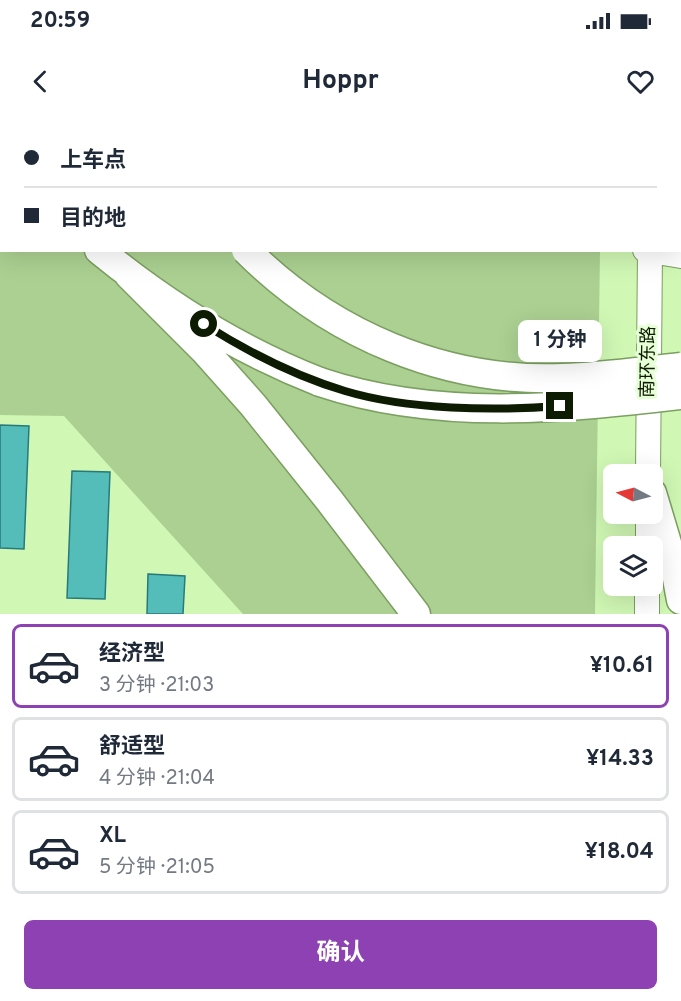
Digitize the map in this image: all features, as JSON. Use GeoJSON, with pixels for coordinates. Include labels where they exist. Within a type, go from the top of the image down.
{"type":"FeatureCollection","features":[{"type":"Feature","properties":{"kind":"highway"},"geometry":{"type":"LineString","coordinates":[[101,252],[129,275],[204,350],[253,405],[416,614]]}},
{"type":"Feature","properties":{"kind":"highway"},"geometry":{"type":"LineString","coordinates":[[248,252],[299,297],[338,322],[401,352],[446,366],[492,375],[538,378],[585,377],[681,367]]}},
{"type":"Feature","properties":{"kind":"highway"},"geometry":{"type":"LineString","coordinates":[[129,275],[223,336],[257,355],[285,369],[347,391],[414,403],[496,408],[600,404],[681,395]]}},
{"type":"Feature","properties":{"kind":"highway"},"geometry":{"type":"LineString","coordinates":[[661,524],[676,573],[681,600]]}},
{"type":"Feature","properties":{"kind":"main road","name":"南环东路"},"geometry":{"type":"LineString","coordinates":[[648,252],[648,464]]}},
{"type":"Feature","properties":{"kind":"main road"},"geometry":{"type":"LineString","coordinates":[[655,252],[681,256]]}},
{"type":"Feature","properties":{"kind":"main road"},"geometry":{"type":"LineString","coordinates":[[647,596],[647,614]]}},
{"type":"Feature","properties":{"kind":"green space"},"geometry":{"type":"Polygon","coordinates":[[[0,252],[600,252],[595,614],[243,614],[64,416],[0,415],[0,252]]]}},
{"type":"Feature","properties":{"kind":"building"},"geometry":{"type":"Polygon","coordinates":[[[0,425],[29,426],[24,549],[0,548],[0,425]]]}},
{"type":"Feature","properties":{"kind":"building"},"geometry":{"type":"Polygon","coordinates":[[[72,471],[110,472],[105,599],[67,598],[72,471]]]}},
{"type":"Feature","properties":{"kind":"building"},"geometry":{"type":"Polygon","coordinates":[[[148,574],[185,576],[183,614],[147,614],[148,574]]]}},
{"type":"Feature","properties":{"kind":"route"},"geometry":{"type":"LineString","coordinates":[[204,324],[285,369],[347,391],[398,401],[458,407],[540,408],[560,406]]}}]}
